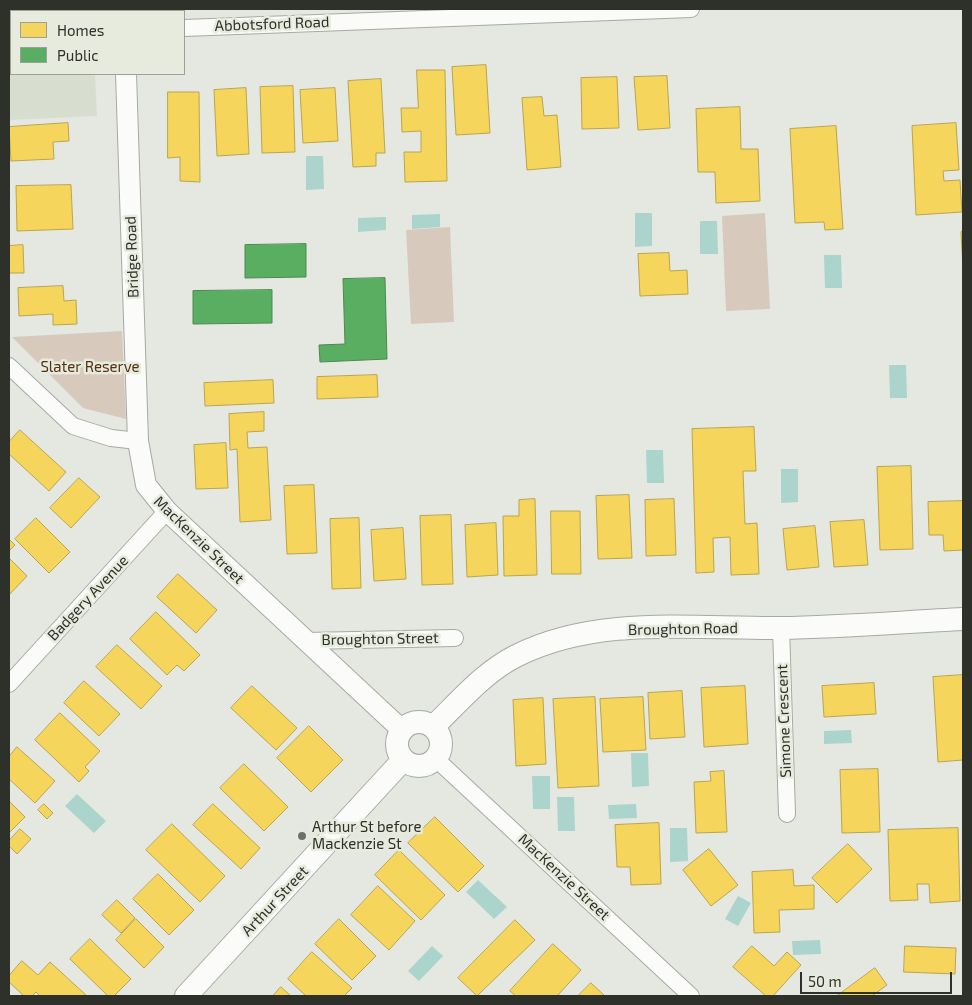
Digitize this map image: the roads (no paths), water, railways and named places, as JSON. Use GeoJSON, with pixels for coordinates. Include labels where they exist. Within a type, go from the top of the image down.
{"type":"FeatureCollection","features":[{"type":"Feature","properties":{"kind":"main road","name":"Broughton Road"},"geometry":{"type":"LineString","coordinates":[[433,727],[473,688],[516,656],[577,634],[602,630],[695,627],[781,628],[963,619]]}},
{"type":"Feature","properties":{"kind":"main road"},"geometry":{"type":"LineString","coordinates":[[420,722],[433,727],[440,739],[440,753],[436,759],[420,767],[413,766],[403,760],[396,748],[396,742],[402,730],[407,725],[420,722]]}},
{"type":"Feature","properties":{"kind":"main road","name":"Arthur Street"},"geometry":{"type":"LineString","coordinates":[[186,996],[403,760]]}},
{"type":"Feature","properties":{"kind":"street","name":"Abbotsford Road"},"geometry":{"type":"LineString","coordinates":[[185,28],[691,9]]}},
{"type":"Feature","properties":{"kind":"street","name":"Bridge Road"},"geometry":{"type":"LineString","coordinates":[[126,75],[138,441]]}},
{"type":"Feature","properties":{"kind":"street"},"geometry":{"type":"LineString","coordinates":[[9,366],[73,426],[111,438],[138,441]]}},
{"type":"Feature","properties":{"kind":"street","name":"MacKenzie Street"},"geometry":{"type":"LineString","coordinates":[[138,441],[146,485],[167,511],[402,730]]}},
{"type":"Feature","properties":{"kind":"street","name":"Badgery Avenue"},"geometry":{"type":"LineString","coordinates":[[9,684],[167,511]]}},
{"type":"Feature","properties":{"kind":"street","name":"Simone Crescent"},"geometry":{"type":"LineString","coordinates":[[781,628],[787,814]]}},
{"type":"Feature","properties":{"kind":"street","name":"Broughton Street"},"geometry":{"type":"LineString","coordinates":[[305,640],[454,638]]}},
{"type":"Feature","properties":{"kind":"street","name":"MacKenzie Street"},"geometry":{"type":"LineString","coordinates":[[436,759],[691,996]]}},
{"type":"Feature","properties":{"kind":"water"},"geometry":{"type":"Polygon","coordinates":[[[306,156],[323,156],[324,189],[306,190],[306,156]]]}},
{"type":"Feature","properties":{"kind":"water"},"geometry":{"type":"Polygon","coordinates":[[[635,213],[652,213],[652,246],[635,247],[635,213]]]}},
{"type":"Feature","properties":{"kind":"water"},"geometry":{"type":"Polygon","coordinates":[[[440,214],[440,227],[412,229],[412,215],[440,214]]]}},
{"type":"Feature","properties":{"kind":"water"},"geometry":{"type":"Polygon","coordinates":[[[386,217],[386,230],[358,232],[358,218],[386,217]]]}},
{"type":"Feature","properties":{"kind":"water"},"geometry":{"type":"Polygon","coordinates":[[[700,221],[717,221],[718,254],[700,254],[700,221]]]}},
{"type":"Feature","properties":{"kind":"water"},"geometry":{"type":"Polygon","coordinates":[[[824,255],[841,255],[842,288],[825,288],[824,255]]]}},
{"type":"Feature","properties":{"kind":"water"},"geometry":{"type":"Polygon","coordinates":[[[889,365],[906,365],[907,398],[890,398],[889,365]]]}},
{"type":"Feature","properties":{"kind":"water"},"geometry":{"type":"Polygon","coordinates":[[[646,450],[663,450],[664,483],[647,483],[646,450]]]}},
{"type":"Feature","properties":{"kind":"water"},"geometry":{"type":"Polygon","coordinates":[[[781,469],[798,469],[798,502],[781,503],[781,469]]]}},
{"type":"Feature","properties":{"kind":"water"},"geometry":{"type":"Polygon","coordinates":[[[851,730],[852,743],[824,744],[824,731],[851,730]]]}},
{"type":"Feature","properties":{"kind":"water"},"geometry":{"type":"Polygon","coordinates":[[[631,753],[648,753],[649,786],[632,787],[631,753]]]}},
{"type":"Feature","properties":{"kind":"water"},"geometry":{"type":"Polygon","coordinates":[[[532,776],[550,776],[550,809],[533,809],[532,776]]]}},
{"type":"Feature","properties":{"kind":"water"},"geometry":{"type":"Polygon","coordinates":[[[77,794],[106,821],[94,833],[65,806],[77,794]]]}},
{"type":"Feature","properties":{"kind":"water"},"geometry":{"type":"Polygon","coordinates":[[[557,797],[574,797],[575,831],[558,831],[557,797]]]}},
{"type":"Feature","properties":{"kind":"water"},"geometry":{"type":"Polygon","coordinates":[[[636,804],[637,818],[609,819],[608,805],[636,804]]]}},
{"type":"Feature","properties":{"kind":"water"},"geometry":{"type":"Polygon","coordinates":[[[670,828],[687,828],[688,861],[670,862],[670,828]]]}},
{"type":"Feature","properties":{"kind":"water"},"geometry":{"type":"Polygon","coordinates":[[[478,880],[507,907],[494,919],[466,892],[478,880]]]}},
{"type":"Feature","properties":{"kind":"water"},"geometry":{"type":"Polygon","coordinates":[[[738,896],[751,903],[738,926],[725,919],[738,896]]]}},
{"type":"Feature","properties":{"kind":"water"},"geometry":{"type":"Polygon","coordinates":[[[820,940],[821,954],[793,955],[792,941],[820,940]]]}},
{"type":"Feature","properties":{"kind":"water"},"geometry":{"type":"Polygon","coordinates":[[[432,946],[443,956],[419,981],[408,971],[432,946]]]}},
{"type":"Feature","properties":{"kind":"place","name":"Arthur St before Mackenzie St"},"geometry":{"type":"Point","coordinates":[302,836]}},
{"type":"Feature","properties":{"kind":"park label","name":"Slater Reserve"},"geometry":{"type":"Point","coordinates":[90,367]}}]}
